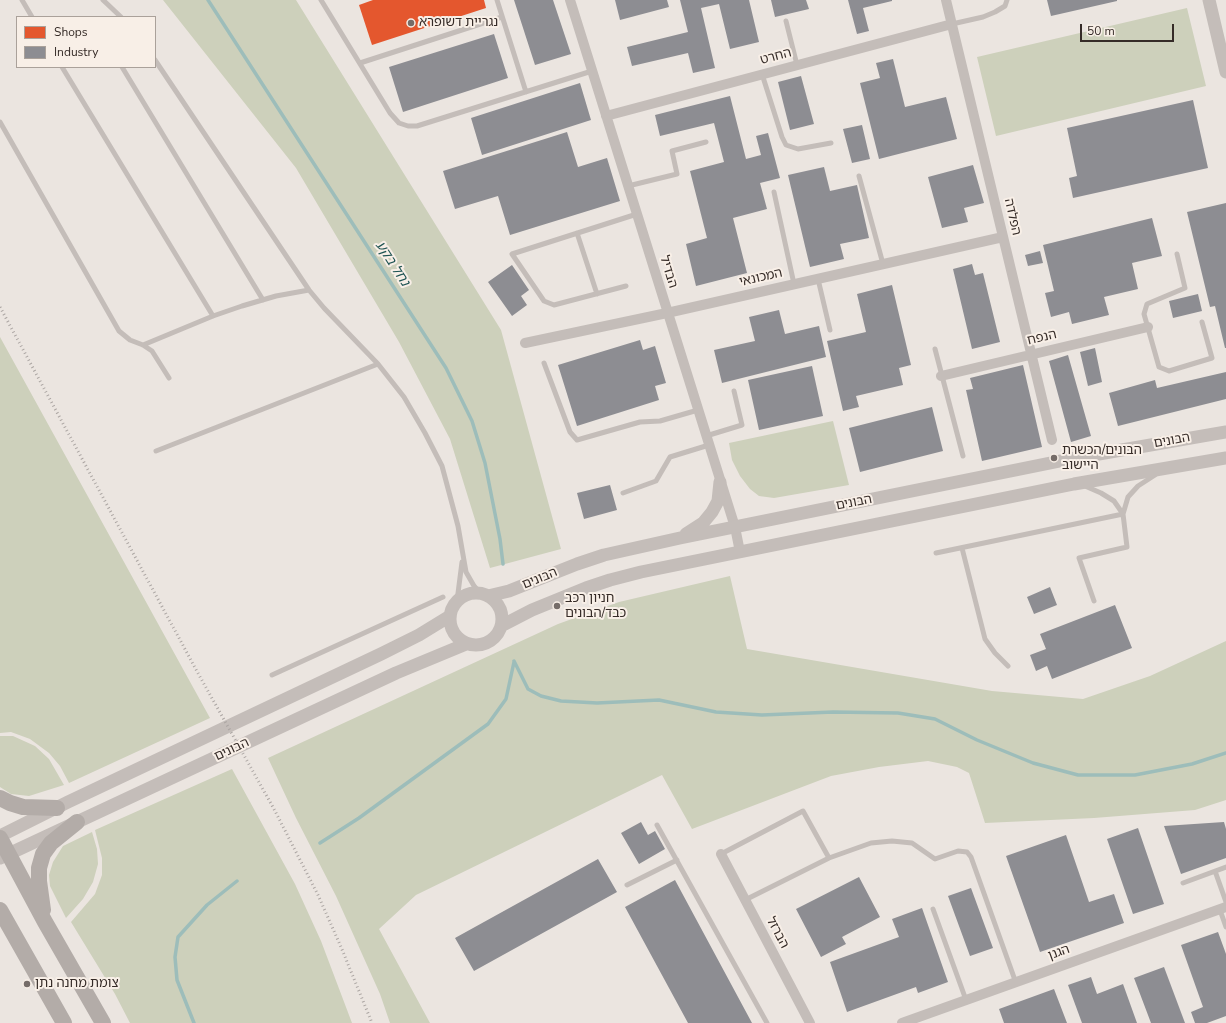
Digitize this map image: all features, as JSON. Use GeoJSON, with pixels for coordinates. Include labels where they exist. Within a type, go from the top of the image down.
{"type":"FeatureCollection","features":[{"type":"Feature","properties":{"kind":"main road"},"geometry":{"type":"LineString","coordinates":[[0,798],[23,807],[57,808]]}},
{"type":"Feature","properties":{"kind":"main road"},"geometry":{"type":"LineString","coordinates":[[45,922],[39,881],[39,868],[43,854],[51,843],[77,822]]}},
{"type":"Feature","properties":{"kind":"main road"},"geometry":{"type":"LineString","coordinates":[[0,837],[4,856],[45,922],[103,1023]]}},
{"type":"Feature","properties":{"kind":"main road"},"geometry":{"type":"LineString","coordinates":[[1,913],[64,1023]]}},
{"type":"Feature","properties":{"kind":"street","name":"הבדיל"},"geometry":{"type":"LineString","coordinates":[[570,0],[698,410],[734,527],[740,552]]}},
{"type":"Feature","properties":{"kind":"street","name":"הפלדה"},"geometry":{"type":"LineString","coordinates":[[946,0],[1052,440]]}},
{"type":"Feature","properties":{"kind":"street"},"geometry":{"type":"LineString","coordinates":[[1209,0],[1226,72]]}},
{"type":"Feature","properties":{"kind":"street","name":"החרט"},"geometry":{"type":"LineString","coordinates":[[606,116],[952,24]]}},
{"type":"Feature","properties":{"kind":"street","name":"המכונאי"},"geometry":{"type":"LineString","coordinates":[[524,343],[1003,237]]}},
{"type":"Feature","properties":{"kind":"street","name":"הנפח"},"geometry":{"type":"LineString","coordinates":[[941,376],[1148,326]]}},
{"type":"Feature","properties":{"kind":"street","name":"הבונים"},"geometry":{"type":"LineString","coordinates":[[484,595],[509,591],[604,555],[680,538],[1070,459],[1226,432]]}},
{"type":"Feature","properties":{"kind":"street","name":"הבונים"},"geometry":{"type":"LineString","coordinates":[[501,626],[554,600],[610,580],[1074,484],[1226,458]]}},
{"type":"Feature","properties":{"kind":"street"},"geometry":{"type":"LineString","coordinates":[[680,538],[703,523],[712,512],[718,501],[720,482]]}},
{"type":"Feature","properties":{"kind":"street"},"geometry":{"type":"LineString","coordinates":[[472,593],[484,595],[495,601],[500,609],[502,617],[501,626],[498,634],[491,641],[474,646],[466,644],[458,639],[453,633],[450,625],[452,608],[457,601],[464,596],[472,593]]}},
{"type":"Feature","properties":{"kind":"street","name":"הבונים"},"geometry":{"type":"LineString","coordinates":[[0,837],[57,808],[381,654],[419,635],[450,616]]}},
{"type":"Feature","properties":{"kind":"street","name":"הבונים"},"geometry":{"type":"LineString","coordinates":[[4,856],[424,661],[466,644]]}},
{"type":"Feature","properties":{"kind":"street","name":"הברזל"},"geometry":{"type":"LineString","coordinates":[[721,854],[810,1023]]}},
{"type":"Feature","properties":{"kind":"street","name":"הגנן"},"geometry":{"type":"LineString","coordinates":[[902,1023],[1224,907]]}},
{"type":"Feature","properties":{"kind":"lane"},"geometry":{"type":"LineString","coordinates":[[22,0],[31,16]]}},
{"type":"Feature","properties":{"kind":"lane"},"geometry":{"type":"LineString","coordinates":[[103,0],[120,16]]}},
{"type":"Feature","properties":{"kind":"lane"},"geometry":{"type":"LineString","coordinates":[[321,0],[390,113],[399,123],[408,126],[417,126],[592,71]]}},
{"type":"Feature","properties":{"kind":"lane"},"geometry":{"type":"LineString","coordinates":[[497,0],[526,92]]}},
{"type":"Feature","properties":{"kind":"lane"},"geometry":{"type":"LineString","coordinates":[[952,24],[983,17],[996,12],[1005,6],[1007,0]]}},
{"type":"Feature","properties":{"kind":"lane"},"geometry":{"type":"LineString","coordinates":[[112,8],[113,16]]}},
{"type":"Feature","properties":{"kind":"lane"},"geometry":{"type":"LineString","coordinates":[[360,63],[502,16]]}},
{"type":"Feature","properties":{"kind":"lane"},"geometry":{"type":"LineString","coordinates":[[786,21],[797,65]]}},
{"type":"Feature","properties":{"kind":"lane"},"geometry":{"type":"LineString","coordinates":[[156,61],[309,290],[324,308],[378,364],[404,398],[425,432],[442,466],[458,526],[469,579],[484,595]]}},
{"type":"Feature","properties":{"kind":"lane"},"geometry":{"type":"LineString","coordinates":[[63,68],[212,316]]}},
{"type":"Feature","properties":{"kind":"lane"},"geometry":{"type":"LineString","coordinates":[[123,68],[263,300]]}},
{"type":"Feature","properties":{"kind":"lane"},"geometry":{"type":"LineString","coordinates":[[762,74],[782,137],[786,145],[798,150],[831,143]]}},
{"type":"Feature","properties":{"kind":"lane"},"geometry":{"type":"LineString","coordinates":[[0,122],[119,331],[130,340],[143,345],[152,351],[169,378]]}},
{"type":"Feature","properties":{"kind":"lane"},"geometry":{"type":"LineString","coordinates":[[628,186],[677,174],[672,152],[706,142]]}},
{"type":"Feature","properties":{"kind":"lane"},"geometry":{"type":"LineString","coordinates":[[859,176],[883,264]]}},
{"type":"Feature","properties":{"kind":"lane"},"geometry":{"type":"LineString","coordinates":[[774,192],[794,284]]}},
{"type":"Feature","properties":{"kind":"lane"},"geometry":{"type":"LineString","coordinates":[[626,286],[554,305],[544,301],[512,254],[636,214]]}},
{"type":"Feature","properties":{"kind":"lane"},"geometry":{"type":"LineString","coordinates":[[576,233],[597,294]]}},
{"type":"Feature","properties":{"kind":"lane"},"geometry":{"type":"LineString","coordinates":[[1177,254],[1185,288],[1147,304],[1144,314],[1159,367],[1169,370],[1212,358],[1202,322]]}},
{"type":"Feature","properties":{"kind":"lane"},"geometry":{"type":"LineString","coordinates":[[818,279],[830,330]]}},
{"type":"Feature","properties":{"kind":"lane"},"geometry":{"type":"LineString","coordinates":[[143,345],[212,316],[263,300],[309,290]]}},
{"type":"Feature","properties":{"kind":"lane"},"geometry":{"type":"LineString","coordinates":[[934,349],[962,456]]}},
{"type":"Feature","properties":{"kind":"lane"},"geometry":{"type":"LineString","coordinates":[[544,363],[570,432],[577,440],[640,422],[660,421],[698,410]]}},
{"type":"Feature","properties":{"kind":"lane"},"geometry":{"type":"LineString","coordinates":[[156,451],[378,364]]}},
{"type":"Feature","properties":{"kind":"lane"},"geometry":{"type":"LineString","coordinates":[[623,493],[656,481],[670,457],[742,425],[734,391]]}},
{"type":"Feature","properties":{"kind":"lane"},"geometry":{"type":"LineString","coordinates":[[1094,601],[1080,558],[1127,547],[1123,514],[1128,497],[1138,486],[1169,468]]}},
{"type":"Feature","properties":{"kind":"lane"},"geometry":{"type":"LineString","coordinates":[[1074,484],[1087,487],[1101,493],[1114,501],[1123,514]]}},
{"type":"Feature","properties":{"kind":"lane"},"geometry":{"type":"LineString","coordinates":[[936,553],[1123,514]]}},
{"type":"Feature","properties":{"kind":"lane"},"geometry":{"type":"LineString","coordinates":[[962,548],[985,638],[995,653],[1008,666]]}},
{"type":"Feature","properties":{"kind":"lane"},"geometry":{"type":"LineString","coordinates":[[457,601],[463,555]]}},
{"type":"Feature","properties":{"kind":"lane"},"geometry":{"type":"LineString","coordinates":[[272,675],[443,597]]}},
{"type":"Feature","properties":{"kind":"lane"},"geometry":{"type":"LineString","coordinates":[[721,854],[803,811],[829,858]]}},
{"type":"Feature","properties":{"kind":"lane"},"geometry":{"type":"LineString","coordinates":[[657,825],[767,1023]]}},
{"type":"Feature","properties":{"kind":"lane"},"geometry":{"type":"LineString","coordinates":[[745,900],[829,858],[871,843],[892,841],[912,843],[935,859],[958,851],[967,852],[971,857],[1016,982]]}},
{"type":"Feature","properties":{"kind":"lane"},"geometry":{"type":"LineString","coordinates":[[627,885],[677,860]]}},
{"type":"Feature","properties":{"kind":"lane"},"geometry":{"type":"LineString","coordinates":[[1183,883],[1226,867]]}},
{"type":"Feature","properties":{"kind":"lane"},"geometry":{"type":"LineString","coordinates":[[1215,871],[1224,907],[1226,927]]}},
{"type":"Feature","properties":{"kind":"lane"},"geometry":{"type":"LineString","coordinates":[[933,909],[966,1000]]}},
{"type":"Feature","properties":{"kind":"green space"},"geometry":{"type":"Polygon","coordinates":[[[163,0],[296,0],[501,330],[561,549],[490,568],[450,439],[399,342],[296,168],[163,0]]]}},
{"type":"Feature","properties":{"kind":"green space"},"geometry":{"type":"Polygon","coordinates":[[[1187,8],[1206,86],[996,136],[977,57],[1187,8]]]}},
{"type":"Feature","properties":{"kind":"green space"},"geometry":{"type":"Polygon","coordinates":[[[0,337],[210,718],[69,783],[60,766],[49,753],[30,739],[11,732],[0,733],[0,337]]]}},
{"type":"Feature","properties":{"kind":"green space"},"geometry":{"type":"Polygon","coordinates":[[[833,421],[849,485],[774,498],[759,496],[750,489],[740,476],[732,460],[729,443],[833,421]]]}},
{"type":"Feature","properties":{"kind":"green space"},"geometry":{"type":"Polygon","coordinates":[[[730,576],[747,649],[992,691],[1083,699],[1150,676],[1226,641],[1226,800],[1195,810],[1094,818],[985,823],[969,773],[957,767],[928,761],[879,767],[831,776],[692,829],[662,775],[416,895],[379,929],[430,1023],[390,1023],[380,994],[336,896],[296,818],[268,758],[558,624],[619,602],[730,576]]]}},
{"type":"Feature","properties":{"kind":"green space"},"geometry":{"type":"Polygon","coordinates":[[[0,736],[13,736],[35,746],[49,759],[64,785],[29,796],[11,794],[0,787],[0,736]]]}},
{"type":"Feature","properties":{"kind":"green space"},"geometry":{"type":"Polygon","coordinates":[[[232,769],[295,884],[321,941],[352,1023],[130,1023],[115,994],[71,922],[95,894],[102,875],[102,858],[95,830],[232,769]]]}},
{"type":"Feature","properties":{"kind":"green space"},"geometry":{"type":"Polygon","coordinates":[[[92,832],[97,849],[98,864],[93,882],[83,899],[66,918],[50,886],[49,875],[53,862],[63,846],[92,832]]]}},
{"type":"Feature","properties":{"kind":"building: Shops"},"geometry":{"type":"Polygon","coordinates":[[[373,0],[484,0],[486,8],[372,45],[359,5],[373,0]]]}},
{"type":"Feature","properties":{"kind":"building: Industry"},"geometry":{"type":"Polygon","coordinates":[[[514,0],[553,0],[571,54],[535,65],[514,0]]]}},
{"type":"Feature","properties":{"kind":"building: Industry"},"geometry":{"type":"Polygon","coordinates":[[[615,0],[667,0],[669,7],[620,20],[615,0]]]}},
{"type":"Feature","properties":{"kind":"building: Industry"},"geometry":{"type":"Polygon","coordinates":[[[680,0],[749,0],[759,42],[730,49],[719,4],[701,8],[715,68],[693,73],[688,53],[632,66],[627,47],[688,32],[680,0]]]}},
{"type":"Feature","properties":{"kind":"building: Industry"},"geometry":{"type":"Polygon","coordinates":[[[771,0],[806,0],[809,9],[775,17],[771,0]]]}},
{"type":"Feature","properties":{"kind":"building: Industry"},"geometry":{"type":"Polygon","coordinates":[[[848,0],[892,1],[863,8],[869,31],[857,34],[848,0]]]}},
{"type":"Feature","properties":{"kind":"building: Industry"},"geometry":{"type":"Polygon","coordinates":[[[1047,0],[1117,0],[1117,1],[1051,16],[1047,0]]]}},
{"type":"Feature","properties":{"kind":"building: Industry"},"geometry":{"type":"Polygon","coordinates":[[[494,34],[508,78],[403,112],[389,67],[494,34]]]}},
{"type":"Feature","properties":{"kind":"building: Industry"},"geometry":{"type":"Polygon","coordinates":[[[893,59],[905,107],[946,97],[957,139],[879,159],[860,83],[880,78],[876,63],[893,59]]]}},
{"type":"Feature","properties":{"kind":"building: Industry"},"geometry":{"type":"Polygon","coordinates":[[[801,76],[814,124],[790,130],[778,82],[801,76]]]}},
{"type":"Feature","properties":{"kind":"building: Industry"},"geometry":{"type":"Polygon","coordinates":[[[580,83],[591,120],[482,155],[471,118],[580,83]]]}},
{"type":"Feature","properties":{"kind":"building: Industry"},"geometry":{"type":"Polygon","coordinates":[[[730,96],[746,159],[761,155],[756,136],[768,133],[780,178],[760,183],[767,209],[733,218],[747,273],[696,286],[686,244],[707,238],[690,171],[724,162],[714,123],[660,136],[655,115],[730,96]]]}},
{"type":"Feature","properties":{"kind":"building: Industry"},"geometry":{"type":"Polygon","coordinates":[[[1193,100],[1208,168],[1073,198],[1069,178],[1077,176],[1067,128],[1193,100]]]}},
{"type":"Feature","properties":{"kind":"building: Industry"},"geometry":{"type":"Polygon","coordinates":[[[862,125],[870,159],[852,163],[843,129],[862,125]]]}},
{"type":"Feature","properties":{"kind":"building: Industry"},"geometry":{"type":"Polygon","coordinates":[[[567,132],[578,167],[607,158],[620,201],[510,235],[498,196],[455,209],[443,171],[567,132]]]}},
{"type":"Feature","properties":{"kind":"building: Industry"},"geometry":{"type":"Polygon","coordinates":[[[973,165],[984,203],[964,208],[968,222],[942,228],[928,177],[973,165]]]}},
{"type":"Feature","properties":{"kind":"building: Industry"},"geometry":{"type":"Polygon","coordinates":[[[824,167],[830,191],[857,185],[869,238],[840,244],[844,259],[810,267],[788,175],[824,167]]]}},
{"type":"Feature","properties":{"kind":"building: Industry"},"geometry":{"type":"Polygon","coordinates":[[[1226,203],[1225,348],[1215,306],[1210,307],[1187,212],[1226,203]]]}},
{"type":"Feature","properties":{"kind":"building: Industry"},"geometry":{"type":"Polygon","coordinates":[[[1152,218],[1162,256],[1132,263],[1138,289],[1104,297],[1109,315],[1072,324],[1069,312],[1051,317],[1045,293],[1054,291],[1043,245],[1152,218]]]}},
{"type":"Feature","properties":{"kind":"building: Industry"},"geometry":{"type":"Polygon","coordinates":[[[1040,251],[1043,263],[1028,266],[1025,255],[1040,251]]]}},
{"type":"Feature","properties":{"kind":"building: Industry"},"geometry":{"type":"Polygon","coordinates":[[[972,264],[975,275],[983,273],[1000,342],[972,349],[953,269],[972,264]]]}},
{"type":"Feature","properties":{"kind":"building: Industry"},"geometry":{"type":"Polygon","coordinates":[[[512,265],[529,290],[521,296],[527,305],[512,316],[488,282],[512,265]]]}},
{"type":"Feature","properties":{"kind":"building: Industry"},"geometry":{"type":"Polygon","coordinates":[[[892,285],[911,365],[899,368],[903,385],[856,396],[859,407],[843,411],[827,341],[866,332],[857,294],[892,285]]]}},
{"type":"Feature","properties":{"kind":"building: Industry"},"geometry":{"type":"Polygon","coordinates":[[[1198,294],[1202,311],[1173,318],[1169,301],[1198,294]]]}},
{"type":"Feature","properties":{"kind":"building: Industry"},"geometry":{"type":"Polygon","coordinates":[[[779,310],[785,334],[819,326],[826,357],[722,383],[714,350],[755,341],[749,317],[779,310]]]}},
{"type":"Feature","properties":{"kind":"building: Industry"},"geometry":{"type":"Polygon","coordinates":[[[640,340],[643,350],[655,346],[666,383],[655,386],[659,400],[577,426],[558,365],[640,340]]]}},
{"type":"Feature","properties":{"kind":"building: Industry"},"geometry":{"type":"Polygon","coordinates":[[[1095,348],[1102,382],[1088,386],[1080,352],[1095,348]]]}},
{"type":"Feature","properties":{"kind":"building: Industry"},"geometry":{"type":"Polygon","coordinates":[[[1068,355],[1091,436],[1071,442],[1049,361],[1068,355]]]}},
{"type":"Feature","properties":{"kind":"building: Industry"},"geometry":{"type":"Polygon","coordinates":[[[1023,365],[1042,447],[982,461],[966,390],[973,389],[970,378],[1023,365]]]}},
{"type":"Feature","properties":{"kind":"building: Industry"},"geometry":{"type":"Polygon","coordinates":[[[812,366],[823,416],[759,430],[748,380],[812,366]]]}},
{"type":"Feature","properties":{"kind":"building: Industry"},"geometry":{"type":"Polygon","coordinates":[[[1226,372],[1226,399],[1118,426],[1109,393],[1155,380],[1157,388],[1226,372]]]}},
{"type":"Feature","properties":{"kind":"building: Industry"},"geometry":{"type":"Polygon","coordinates":[[[932,407],[943,451],[860,472],[849,428],[932,407]]]}},
{"type":"Feature","properties":{"kind":"building: Industry"},"geometry":{"type":"Polygon","coordinates":[[[610,485],[617,510],[584,519],[577,493],[610,485]]]}},
{"type":"Feature","properties":{"kind":"building: Industry"},"geometry":{"type":"Polygon","coordinates":[[[1050,587],[1057,605],[1034,614],[1027,597],[1050,587]]]}},
{"type":"Feature","properties":{"kind":"building: Industry"},"geometry":{"type":"Polygon","coordinates":[[[1115,605],[1132,648],[1052,679],[1047,666],[1036,671],[1030,655],[1046,649],[1040,634],[1115,605]]]}},
{"type":"Feature","properties":{"kind":"building: Industry"},"geometry":{"type":"Polygon","coordinates":[[[641,822],[648,835],[655,831],[665,849],[639,864],[621,833],[641,822]]]}},
{"type":"Feature","properties":{"kind":"building: Industry"},"geometry":{"type":"Polygon","coordinates":[[[1224,822],[1226,829],[1226,858],[1181,874],[1164,826],[1224,822]]]}},
{"type":"Feature","properties":{"kind":"building: Industry"},"geometry":{"type":"Polygon","coordinates":[[[1138,828],[1164,904],[1133,914],[1107,839],[1138,828]]]}},
{"type":"Feature","properties":{"kind":"building: Industry"},"geometry":{"type":"Polygon","coordinates":[[[1066,835],[1089,902],[1114,894],[1124,923],[1040,952],[1006,856],[1066,835]]]}},
{"type":"Feature","properties":{"kind":"building: Industry"},"geometry":{"type":"Polygon","coordinates":[[[598,859],[617,892],[474,971],[455,938],[598,859]]]}},
{"type":"Feature","properties":{"kind":"building: Industry"},"geometry":{"type":"Polygon","coordinates":[[[859,877],[880,917],[842,937],[846,944],[821,957],[796,909],[859,877]]]}},
{"type":"Feature","properties":{"kind":"building: Industry"},"geometry":{"type":"Polygon","coordinates":[[[675,880],[752,1023],[688,1023],[625,907],[675,880]]]}},
{"type":"Feature","properties":{"kind":"building: Industry"},"geometry":{"type":"Polygon","coordinates":[[[971,888],[993,948],[970,956],[948,896],[971,888]]]}},
{"type":"Feature","properties":{"kind":"building: Industry"},"geometry":{"type":"Polygon","coordinates":[[[922,908],[948,982],[918,993],[916,987],[847,1012],[830,962],[899,937],[892,919],[922,908]]]}},
{"type":"Feature","properties":{"kind":"building: Industry"},"geometry":{"type":"Polygon","coordinates":[[[1218,932],[1226,954],[1226,1016],[1207,1023],[1195,1023],[1191,1012],[1203,1007],[1181,945],[1218,932]]]}},
{"type":"Feature","properties":{"kind":"building: Industry"},"geometry":{"type":"Polygon","coordinates":[[[1164,967],[1185,1023],[1151,1023],[1134,978],[1164,967]]]}},
{"type":"Feature","properties":{"kind":"building: Industry"},"geometry":{"type":"Polygon","coordinates":[[[1091,977],[1097,994],[1123,984],[1137,1023],[1082,1023],[1068,985],[1091,977]]]}},
{"type":"Feature","properties":{"kind":"building: Industry"},"geometry":{"type":"Polygon","coordinates":[[[1054,989],[1067,1023],[1004,1023],[999,1009],[1054,989]]]}},
{"type":"Feature","properties":{"kind":"waterway","name":"נחל בקע"},"geometry":{"type":"LineString","coordinates":[[208,0],[446,368],[472,421],[485,463],[500,539],[503,564]]}},
{"type":"Feature","properties":{"kind":"waterway"},"geometry":{"type":"LineString","coordinates":[[514,661],[528,689],[541,696],[561,701],[597,703],[659,700],[716,712],[762,715],[833,712],[898,713],[935,719],[977,740],[1033,763],[1078,775],[1135,775],[1192,764],[1226,753]]}},
{"type":"Feature","properties":{"kind":"waterway"},"geometry":{"type":"LineString","coordinates":[[320,843],[359,818],[488,724],[506,699],[514,662]]}},
{"type":"Feature","properties":{"kind":"waterway"},"geometry":{"type":"LineString","coordinates":[[194,1023],[177,980],[175,957],[178,937],[207,905],[237,881]]}},
{"type":"Feature","properties":{"kind":"railway"},"geometry":{"type":"LineString","coordinates":[[0,307],[199,675],[274,809],[318,895],[372,1023]]}},
{"type":"Feature","properties":{"kind":"place","name":"נגריית דשופרא"},"geometry":{"type":"Point","coordinates":[411,23]}},
{"type":"Feature","properties":{"kind":"place","name":"הבונים/הכשרת היישוב"},"geometry":{"type":"Point","coordinates":[1054,458]}},
{"type":"Feature","properties":{"kind":"place","name":"חניון רכב כבד/הבונים"},"geometry":{"type":"Point","coordinates":[557,606]}},
{"type":"Feature","properties":{"kind":"place","name":"צומת מחנה נתן"},"geometry":{"type":"Point","coordinates":[27,984]}}]}
